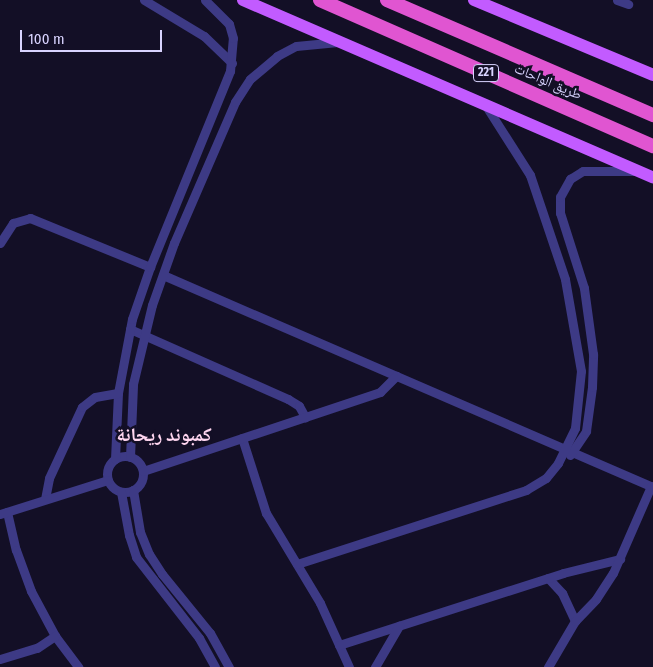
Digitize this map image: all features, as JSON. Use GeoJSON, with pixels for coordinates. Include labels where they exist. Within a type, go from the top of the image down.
{"type":"FeatureCollection","features":[{"type":"Feature","properties":{"kind":"highway","name":"طريق الواحات"},"geometry":{"type":"LineString","coordinates":[[320,0],[653,146]]}},
{"type":"Feature","properties":{"kind":"highway","name":"طريق الواحات"},"geometry":{"type":"LineString","coordinates":[[386,0],[653,115]]}},
{"type":"Feature","properties":{"kind":"main road"},"geometry":{"type":"LineString","coordinates":[[243,0],[653,177]]}},
{"type":"Feature","properties":{"kind":"main road"},"geometry":{"type":"LineString","coordinates":[[474,0],[653,75]]}},
{"type":"Feature","properties":{"kind":"street"},"geometry":{"type":"LineString","coordinates":[[144,0],[212,42],[232,63]]}},
{"type":"Feature","properties":{"kind":"street"},"geometry":{"type":"LineString","coordinates":[[205,0],[229,24],[234,38],[232,63],[223,95],[150,267],[130,330],[118,393],[115,459],[107,470],[108,480],[121,492],[124,515],[136,557],[199,638],[216,667]]}},
{"type":"Feature","properties":{"kind":"street"},"geometry":{"type":"LineString","coordinates":[[617,0],[628,4]]}},
{"type":"Feature","properties":{"kind":"street"},"geometry":{"type":"LineString","coordinates":[[130,457],[132,400],[143,336],[174,243],[235,102],[250,79],[296,46],[341,42]]}},
{"type":"Feature","properties":{"kind":"street"},"geometry":{"type":"LineString","coordinates":[[485,104],[534,185],[565,279],[581,371],[575,428],[558,463]]}},
{"type":"Feature","properties":{"kind":"street"},"geometry":{"type":"LineString","coordinates":[[297,564],[526,490],[546,478],[558,463],[573,452],[586,431],[593,371],[588,305],[560,213],[560,197],[570,179],[583,171],[640,171]]}},
{"type":"Feature","properties":{"kind":"street"},"geometry":{"type":"LineString","coordinates":[[190,173],[201,178]]}},
{"type":"Feature","properties":{"kind":"street"},"geometry":{"type":"LineString","coordinates":[[0,242],[12,223],[30,218],[150,267]]}},
{"type":"Feature","properties":{"kind":"street"},"geometry":{"type":"LineString","coordinates":[[162,238],[174,243]]}},
{"type":"Feature","properties":{"kind":"street"},"geometry":{"type":"LineString","coordinates":[[163,275],[652,487],[620,559],[605,586],[575,621],[548,667]]}},
{"type":"Feature","properties":{"kind":"street"},"geometry":{"type":"LineString","coordinates":[[130,330],[288,399],[299,406],[305,417]]}},
{"type":"Feature","properties":{"kind":"street"},"geometry":{"type":"LineString","coordinates":[[581,371],[593,371]]}},
{"type":"Feature","properties":{"kind":"street"},"geometry":{"type":"LineString","coordinates":[[143,471],[380,392],[396,376]]}},
{"type":"Feature","properties":{"kind":"street"},"geometry":{"type":"LineString","coordinates":[[46,499],[49,478],[82,407],[95,397],[118,393]]}},
{"type":"Feature","properties":{"kind":"street"},"geometry":{"type":"LineString","coordinates":[[242,438],[266,513],[297,564],[349,667]]}},
{"type":"Feature","properties":{"kind":"street"},"geometry":{"type":"LineString","coordinates":[[115,459],[130,457],[139,462],[143,471],[142,480],[133,490],[121,492]]}},
{"type":"Feature","properties":{"kind":"street"},"geometry":{"type":"LineString","coordinates":[[78,667],[55,636],[22,568],[3,513],[108,480]]}},
{"type":"Feature","properties":{"kind":"street"},"geometry":{"type":"LineString","coordinates":[[133,490],[140,532],[149,554],[162,574],[210,633],[229,667]]}},
{"type":"Feature","properties":{"kind":"street"},"geometry":{"type":"LineString","coordinates":[[339,645],[548,578],[620,559]]}},
{"type":"Feature","properties":{"kind":"street"},"geometry":{"type":"LineString","coordinates":[[548,578],[562,593],[575,621]]}},
{"type":"Feature","properties":{"kind":"street"},"geometry":{"type":"LineString","coordinates":[[375,667],[399,626]]}},
{"type":"Feature","properties":{"kind":"street"},"geometry":{"type":"LineString","coordinates":[[0,659],[38,648],[55,636]]}},
{"type":"Feature","properties":{"kind":"district","name":"كمبوند ريحانة"},"geometry":{"type":"Point","coordinates":[164,435]}}]}
